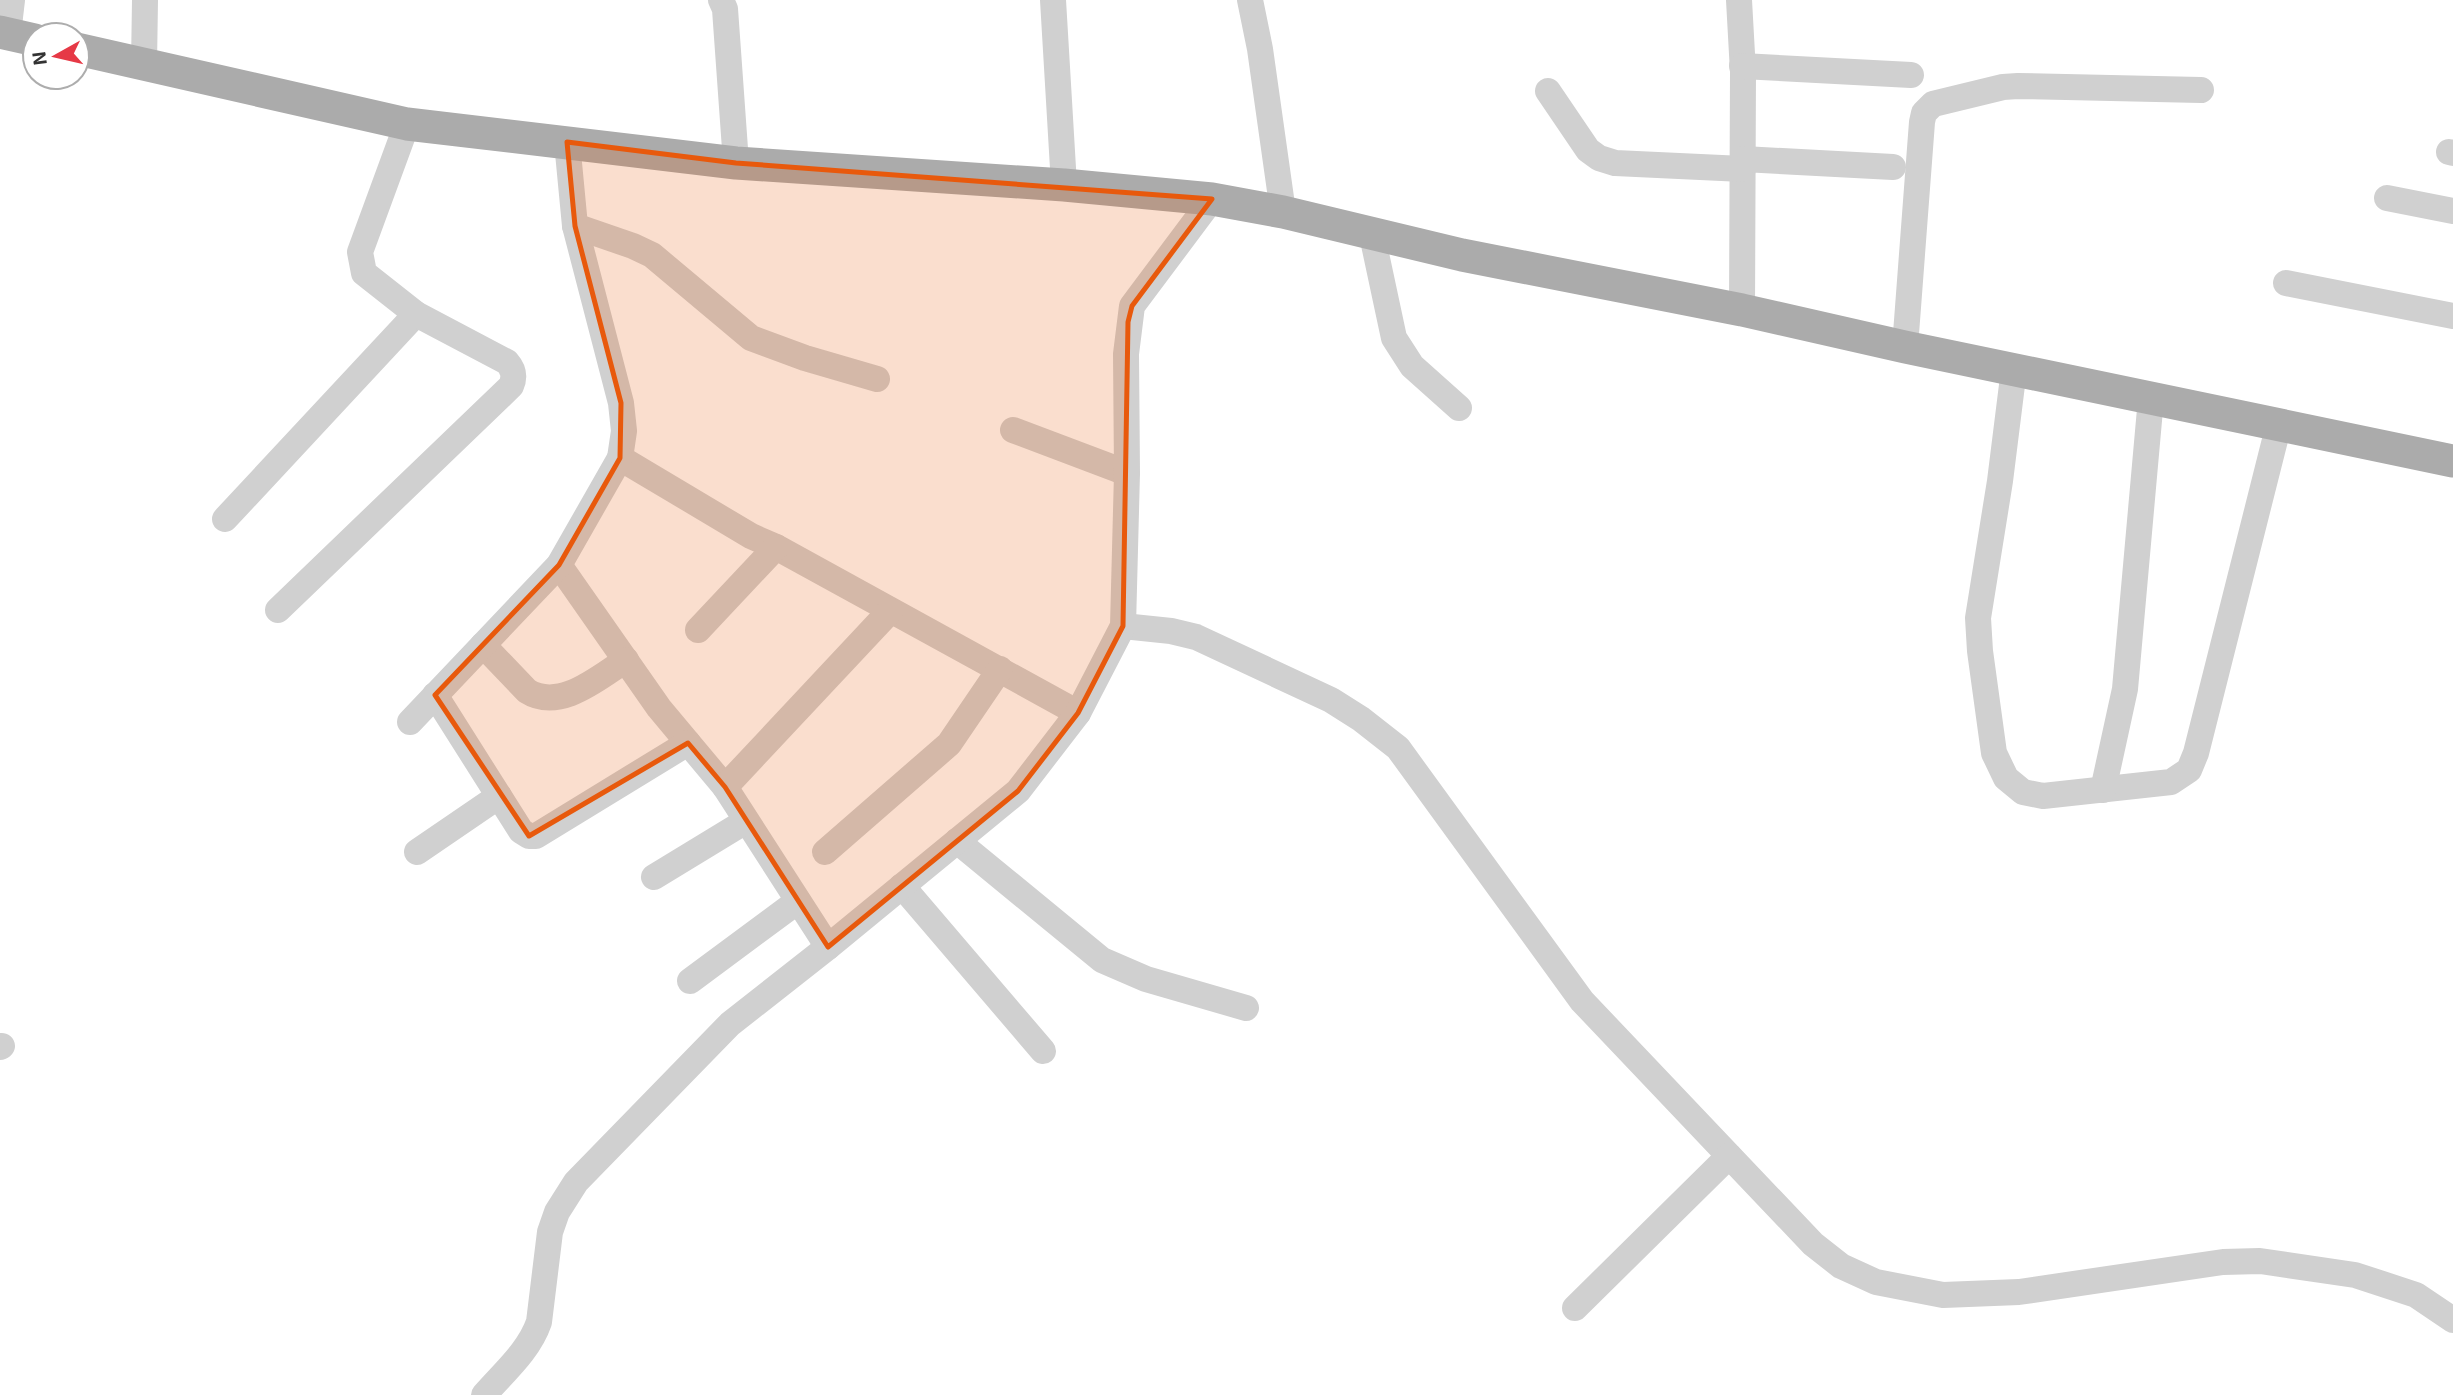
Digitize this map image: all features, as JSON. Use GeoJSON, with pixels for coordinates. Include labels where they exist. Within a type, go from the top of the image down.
{"type":"FeatureCollection","features":[{"type":"Feature","properties":{"kind":"main road"},"geometry":{"type":"LineString","coordinates":[[91,52],[407,124],[736,163],[1064,185],[1212,199],[1283,212],[1372,235],[1742,310],[1905,347],[2453,461]]}},
{"type":"Feature","properties":{"kind":"street"},"geometry":{"type":"LineString","coordinates":[[12,0],[15,36]]}},
{"type":"Feature","properties":{"kind":"street"},"geometry":{"type":"LineString","coordinates":[[144,64],[145,0]]}},
{"type":"Feature","properties":{"kind":"street"},"geometry":{"type":"LineString","coordinates":[[720,0],[725,9],[736,163]]}},
{"type":"Feature","properties":{"kind":"street"},"geometry":{"type":"LineString","coordinates":[[1053,0],[1064,185]]}},
{"type":"Feature","properties":{"kind":"street"},"geometry":{"type":"LineString","coordinates":[[1250,0],[1260,49],[1283,212]]}},
{"type":"Feature","properties":{"kind":"street"},"geometry":{"type":"LineString","coordinates":[[1739,0],[1743,164],[1742,310]]}},
{"type":"Feature","properties":{"kind":"street"},"geometry":{"type":"LineString","coordinates":[[1742,66],[1911,75]]}},
{"type":"Feature","properties":{"kind":"street"},"geometry":{"type":"LineString","coordinates":[[1905,347],[1922,122],[1933,104],[2018,86],[2201,90]]}},
{"type":"Feature","properties":{"kind":"street"},"geometry":{"type":"LineString","coordinates":[[1548,91],[1588,150],[1599,158],[1615,163],[1893,167]]}},
{"type":"Feature","properties":{"kind":"street"},"geometry":{"type":"LineString","coordinates":[[278,610],[511,386],[514,374],[507,362],[416,314],[368,278],[361,266],[360,252],[407,124]]}},
{"type":"Feature","properties":{"kind":"street"},"geometry":{"type":"LineString","coordinates":[[410,722],[559,565],[620,458],[624,431],[621,403],[575,226],[567,142]]}},
{"type":"Feature","properties":{"kind":"street"},"geometry":{"type":"LineString","coordinates":[[2387,198],[2453,211]]}},
{"type":"Feature","properties":{"kind":"street"},"geometry":{"type":"LineString","coordinates":[[484,1395],[530,1345],[536,1333],[540,1322],[550,1232],[557,1212],[576,1182],[730,1024],[1017,791],[1079,713],[1123,626],[1127,473],[1126,354],[1132,306],[1212,199]]}},
{"type":"Feature","properties":{"kind":"street"},"geometry":{"type":"LineString","coordinates":[[575,226],[634,246],[652,256],[751,338],[805,358],[877,379]]}},
{"type":"Feature","properties":{"kind":"street"},"geometry":{"type":"LineString","coordinates":[[1372,235],[1394,338],[1412,366],[1459,408]]}},
{"type":"Feature","properties":{"kind":"street"},"geometry":{"type":"LineString","coordinates":[[2286,283],[2453,316]]}},
{"type":"Feature","properties":{"kind":"street"},"geometry":{"type":"LineString","coordinates":[[225,519],[416,314]]}},
{"type":"Feature","properties":{"kind":"street"},"geometry":{"type":"LineString","coordinates":[[2014,369],[2000,481],[1978,618],[1979,651],[1994,753],[2006,778],[2023,792],[2043,796],[2171,782],[2189,769],[2196,753],[2279,424]]}},
{"type":"Feature","properties":{"kind":"street"},"geometry":{"type":"LineString","coordinates":[[2103,790],[2125,689],[2151,398]]}},
{"type":"Feature","properties":{"kind":"street"},"geometry":{"type":"LineString","coordinates":[[1013,430],[1127,473]]}},
{"type":"Feature","properties":{"kind":"street"},"geometry":{"type":"LineString","coordinates":[[620,458],[751,536],[776,547],[1079,713]]}},
{"type":"Feature","properties":{"kind":"street"},"geometry":{"type":"LineString","coordinates":[[698,630],[776,547]]}},
{"type":"Feature","properties":{"kind":"street"},"geometry":{"type":"LineString","coordinates":[[559,565],[659,708],[725,787],[828,947]]}},
{"type":"Feature","properties":{"kind":"street"},"geometry":{"type":"LineString","coordinates":[[725,787],[890,611]]}},
{"type":"Feature","properties":{"kind":"street"},"geometry":{"type":"LineString","coordinates":[[1123,626],[1171,631],[1196,637],[1331,700],[1362,719],[1398,748],[1581,1001],[1813,1244],[1841,1266],[1876,1282],[1943,1295],[2019,1292],[2223,1262],[2260,1261],[2355,1275],[2416,1295],[2453,1320]]}},
{"type":"Feature","properties":{"kind":"street"},"geometry":{"type":"LineString","coordinates":[[483,645],[527,691],[537,695],[569,696],[626,660]]}},
{"type":"Feature","properties":{"kind":"street"},"geometry":{"type":"LineString","coordinates":[[825,852],[949,744],[1000,668]]}},
{"type":"Feature","properties":{"kind":"street"},"geometry":{"type":"LineString","coordinates":[[435,695],[521,831],[528,836],[536,836],[688,743]]}},
{"type":"Feature","properties":{"kind":"street"},"geometry":{"type":"LineString","coordinates":[[417,852],[499,796]]}},
{"type":"Feature","properties":{"kind":"street"},"geometry":{"type":"LineString","coordinates":[[654,877],[746,821]]}},
{"type":"Feature","properties":{"kind":"street"},"geometry":{"type":"LineString","coordinates":[[957,841],[1102,960],[1146,979],[1246,1008]]}},
{"type":"Feature","properties":{"kind":"street"},"geometry":{"type":"LineString","coordinates":[[902,886],[1043,1051]]}},
{"type":"Feature","properties":{"kind":"street"},"geometry":{"type":"LineString","coordinates":[[690,981],[798,901]]}},
{"type":"Feature","properties":{"kind":"street"},"geometry":{"type":"LineString","coordinates":[[1575,1308],[1729,1156]]}},
{"type":"Feature","properties":{"kind":"highlighted area"},"geometry":{"type":"Polygon","coordinates":[[[567,142],[736,163],[1212,199],[1132,306],[1128,322],[1123,626],[1078,713],[1018,791],[828,947],[725,787],[688,743],[529,836],[435,695],[559,565],[620,458],[621,403],[575,226],[567,142]]]}}]}
